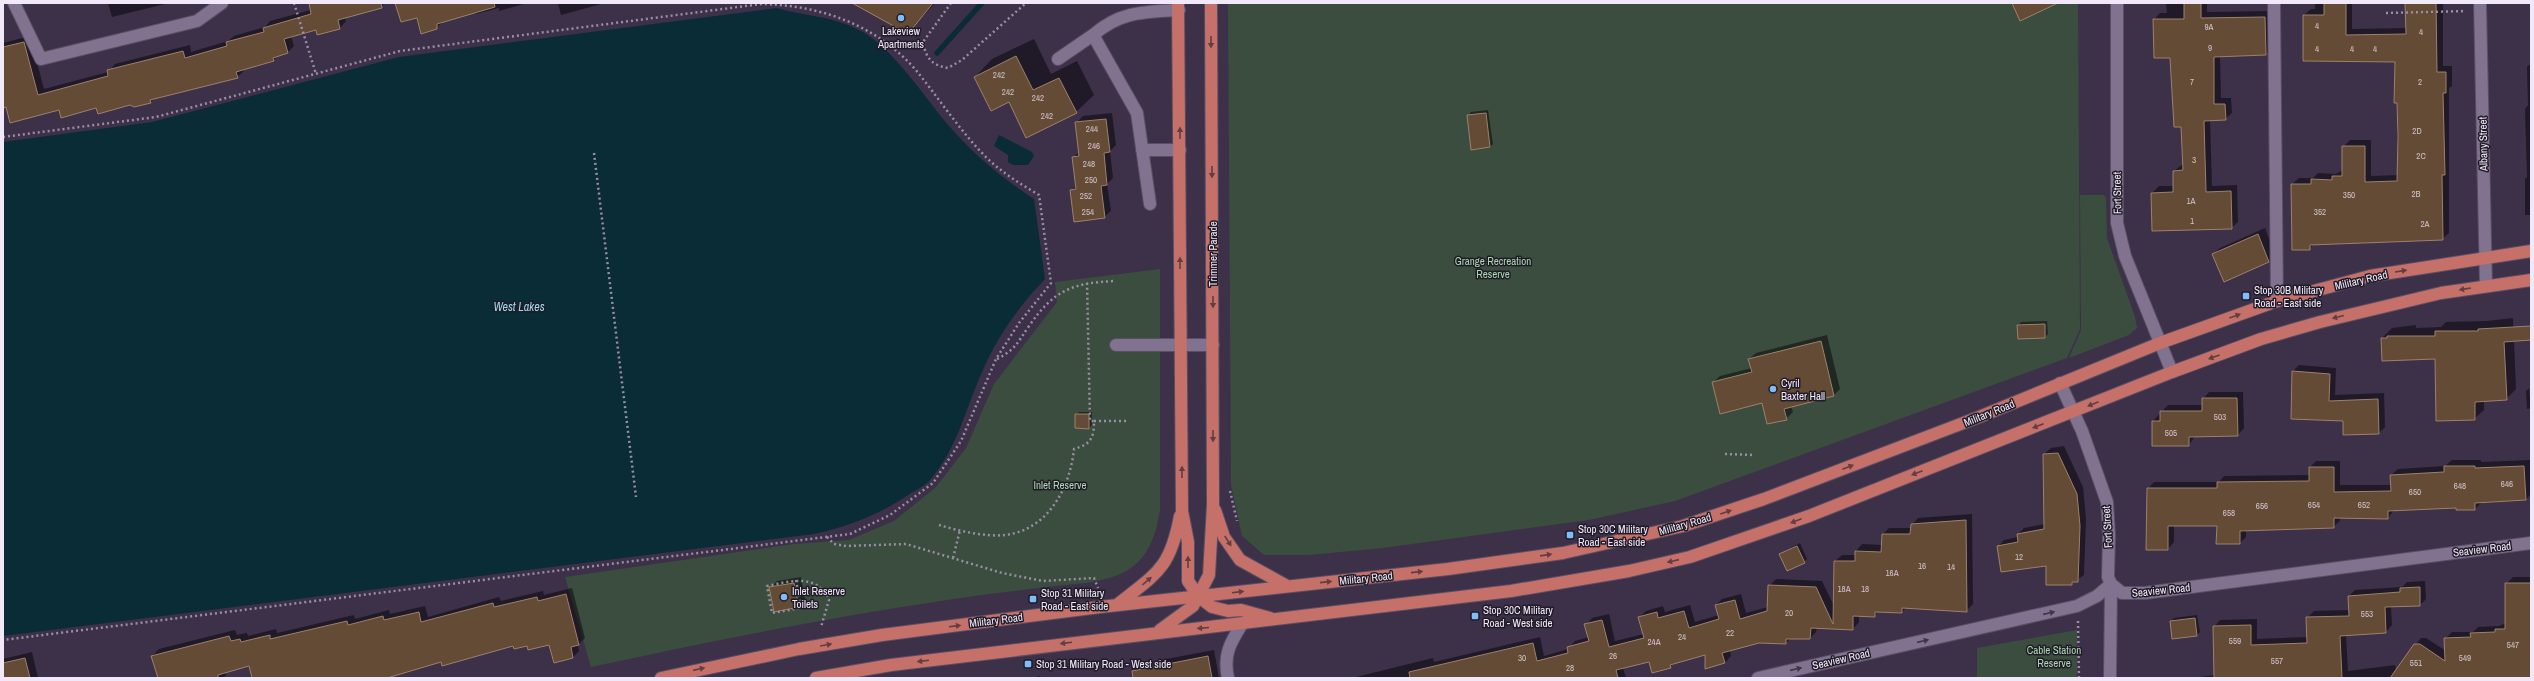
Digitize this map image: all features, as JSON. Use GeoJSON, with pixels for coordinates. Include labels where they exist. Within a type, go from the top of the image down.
{"type":"FeatureCollection","features":[{"type":"Feature","properties":{"kind":"main road","name":"Trimmer Parade"},"geometry":{"type":"LineString","coordinates":[[1157,632],[1193,606],[1199,597],[1209,575],[1213,505],[1211,3]]}},
{"type":"Feature","properties":{"kind":"main road"},"geometry":{"type":"LineString","coordinates":[[1179,6],[1182,511],[1188,542],[1188,581],[1199,597],[1212,607],[1228,611],[1241,610],[1273,619]]}},
{"type":"Feature","properties":{"kind":"main road","name":"Military Road"},"geometry":{"type":"LineString","coordinates":[[661,678],[799,649],[882,635],[1117,605],[1448,569],[1563,553],[1683,526],[1771,496],[2160,343],[2277,301],[2370,276],[2531,251]]}},
{"type":"Feature","properties":{"kind":"main road"},"geometry":{"type":"LineString","coordinates":[[816,678],[891,665],[1157,632],[1242,624],[1511,591],[1629,571],[1690,557],[1809,516],[2172,372],[2261,339],[2320,322],[2441,293],[2531,280]]}},
{"type":"Feature","properties":{"kind":"main road","name":"Trimmer Parade"},"geometry":{"type":"LineString","coordinates":[[1213,505],[1224,537],[1240,560],[1287,586]]}},
{"type":"Feature","properties":{"kind":"main road"},"geometry":{"type":"LineString","coordinates":[[1117,605],[1165,565],[1175,544],[1182,511]]}},
{"type":"Feature","properties":{"kind":"street"},"geometry":{"type":"LineString","coordinates":[[14,3],[41,59],[197,21],[222,3]]}},
{"type":"Feature","properties":{"kind":"street","name":"Fort Street"},"geometry":{"type":"LineString","coordinates":[[2116,3],[2117,223],[2125,256],[2172,372]]}},
{"type":"Feature","properties":{"kind":"street"},"geometry":{"type":"LineString","coordinates":[[2274,3],[2277,301]]}},
{"type":"Feature","properties":{"kind":"street","name":"Albany Street"},"geometry":{"type":"LineString","coordinates":[[2480,3],[2486,286]]}},
{"type":"Feature","properties":{"kind":"street"},"geometry":{"type":"LineString","coordinates":[[1058,59],[1093,35],[1106,24],[1129,14],[1179,6]]}},
{"type":"Feature","properties":{"kind":"street"},"geometry":{"type":"LineString","coordinates":[[1093,35],[1137,113],[1150,204]]}},
{"type":"Feature","properties":{"kind":"street"},"geometry":{"type":"LineString","coordinates":[[1142,150],[1180,150]]}},
{"type":"Feature","properties":{"kind":"street"},"geometry":{"type":"LineString","coordinates":[[1116,345],[1213,344]]}},
{"type":"Feature","properties":{"kind":"street","name":"Fort Street"},"geometry":{"type":"LineString","coordinates":[[2060,383],[2074,412],[2106,502],[2109,535],[2108,570],[2111,584],[2110,678]]}},
{"type":"Feature","properties":{"kind":"street","name":"Seaview Road"},"geometry":{"type":"LineString","coordinates":[[1758,678],[2077,606],[2097,596],[2111,584],[2122,593],[2145,593],[2531,543]]}},
{"type":"Feature","properties":{"kind":"street"},"geometry":{"type":"LineString","coordinates":[[1228,678],[1225,665],[1228,647],[1242,624]]}},
{"type":"Feature","properties":{"kind":"path"},"geometry":{"type":"LineString","coordinates":[[294,3],[316,74]]}},
{"type":"Feature","properties":{"kind":"path"},"geometry":{"type":"LineString","coordinates":[[951,3],[922,42],[926,57],[936,66],[948,68],[962,60],[1026,3]]}},
{"type":"Feature","properties":{"kind":"path"},"geometry":{"type":"LineString","coordinates":[[3,137],[156,117],[400,51],[761,4],[805,7],[837,16],[864,28],[894,49],[914,69],[984,155],[1012,179],[1039,195],[1050,283],[1019,323],[996,360],[961,441],[933,483],[890,515],[850,534],[3,640]]}},
{"type":"Feature","properties":{"kind":"path"},"geometry":{"type":"LineString","coordinates":[[2386,13],[2454,11]]}},
{"type":"Feature","properties":{"kind":"path"},"geometry":{"type":"LineString","coordinates":[[594,153],[636,497]]}},
{"type":"Feature","properties":{"kind":"path"},"geometry":{"type":"LineString","coordinates":[[996,360],[1011,352],[1034,318],[1062,291],[1087,282],[1115,281]]}},
{"type":"Feature","properties":{"kind":"path"},"geometry":{"type":"LineString","coordinates":[[1087,282],[1090,421],[1126,421]]}},
{"type":"Feature","properties":{"kind":"path"},"geometry":{"type":"LineString","coordinates":[[939,525],[960,530],[1005,535],[1021,531],[1040,520],[1055,505],[1068,479],[1074,449],[1087,445],[1092,440],[1094,435],[1094,421]]}},
{"type":"Feature","properties":{"kind":"path"},"geometry":{"type":"LineString","coordinates":[[1725,454],[1755,455]]}},
{"type":"Feature","properties":{"kind":"path"},"geometry":{"type":"LineString","coordinates":[[1229,486],[1237,522]]}},
{"type":"Feature","properties":{"kind":"path"},"geometry":{"type":"LineString","coordinates":[[953,558],[960,530]]}},
{"type":"Feature","properties":{"kind":"path"},"geometry":{"type":"LineString","coordinates":[[827,537],[834,544],[840,545],[906,544],[1002,573],[1043,580],[1094,578],[1098,588]]}},
{"type":"Feature","properties":{"kind":"path"},"geometry":{"type":"LineString","coordinates":[[796,580],[801,608],[772,613],[767,586],[796,580],[815,583],[825,591],[829,600],[821,627]]}},
{"type":"Feature","properties":{"kind":"path"},"geometry":{"type":"LineString","coordinates":[[2078,619],[2079,678]]}},
{"type":"Feature","properties":{"kind":"green space","name":"Grange Recreation Reserve"},"geometry":{"type":"Polygon","coordinates":[[[1228,3],[2078,3],[2080,329],[2067,358],[1675,501],[1589,520],[1383,548],[1309,555],[1264,555],[1242,536],[1231,485],[1228,3]]]}},
{"type":"Feature","properties":{"kind":"green space"},"geometry":{"type":"Polygon","coordinates":[[[2080,195],[2104,195],[2106,198],[2107,238],[2135,317],[2137,328],[2129,335],[2069,358],[2081,330],[2080,195]]]}},
{"type":"Feature","properties":{"kind":"green space","name":"Inlet Reserve"},"geometry":{"type":"Polygon","coordinates":[[[1160,269],[1160,510],[1152,541],[1146,553],[1128,570],[1117,576],[1103,580],[899,607],[775,629],[591,667],[565,577],[794,544],[849,540],[894,521],[936,487],[966,448],[994,384],[1057,302],[1055,282],[1160,269]]]}},
{"type":"Feature","properties":{"kind":"green space","name":"Cable Station Reserve"},"geometry":{"type":"Polygon","coordinates":[[[2077,630],[2077,678],[1977,678],[1977,648],[2077,630]]]}},
{"type":"Feature","properties":{"kind":"water","name":"West Lakes"},"geometry":{"type":"Polygon","coordinates":[[[777,8],[839,22],[861,31],[873,39],[897,61],[949,126],[968,147],[1011,183],[1034,199],[1045,279],[1009,322],[995,346],[982,372],[948,454],[927,483],[877,513],[853,523],[814,534],[3,636],[3,142],[152,122],[399,57],[777,8]]]}},
{"type":"Feature","properties":{"kind":"water"},"geometry":{"type":"Polygon","coordinates":[[[999,135],[1032,152],[1034,156],[1028,165],[1013,165],[1008,162],[1008,155],[994,146],[999,135]]]}},
{"type":"Feature","properties":{"kind":"building"},"geometry":{"type":"Polygon","coordinates":[[[309,3],[381,3],[382,8],[338,20],[340,29],[317,35],[316,30],[284,39],[288,53],[273,58],[274,61],[236,72],[238,78],[150,100],[151,103],[134,107],[130,105],[98,114],[96,108],[61,118],[59,110],[10,123],[6,107],[3,108],[3,47],[24,42],[38,95],[108,76],[107,70],[183,51],[185,58],[227,46],[226,42],[264,32],[263,28],[311,14],[309,3]]]}},
{"type":"Feature","properties":{"kind":"building"},"geometry":{"type":"Polygon","coordinates":[[[395,3],[494,3],[495,7],[437,24],[437,29],[421,34],[417,18],[401,22],[395,3]]]}},
{"type":"Feature","properties":{"kind":"building","name":"Lakeview Apartments"},"geometry":{"type":"Polygon","coordinates":[[[852,3],[933,3],[908,34],[852,3]]]}},
{"type":"Feature","properties":{"kind":"building"},"geometry":{"type":"Polygon","coordinates":[[[2012,3],[2058,3],[2020,21],[2012,3]]]}},
{"type":"Feature","properties":{"kind":"building"},"geometry":{"type":"Polygon","coordinates":[[[2184,3],[2201,3],[2201,18],[2265,17],[2266,55],[2214,57],[2214,104],[2225,104],[2226,120],[2204,121],[2206,192],[2231,191],[2232,229],[2152,231],[2151,193],[2173,192],[2173,171],[2183,170],[2181,127],[2174,127],[2170,58],[2154,58],[2153,19],[2184,19],[2184,3]]]}},
{"type":"Feature","properties":{"kind":"building"},"geometry":{"type":"Polygon","coordinates":[[[2324,3],[2346,3],[2346,35],[2406,34],[2405,3],[2436,3],[2437,72],[2446,72],[2446,93],[2443,93],[2445,175],[2442,175],[2443,240],[2310,245],[2310,250],[2292,250],[2291,184],[2311,184],[2311,179],[2332,180],[2332,176],[2342,176],[2342,146],[2365,146],[2365,182],[2397,181],[2398,136],[2397,103],[2394,103],[2395,62],[2303,61],[2303,15],[2324,15],[2324,3]]]}},
{"type":"Feature","properties":{"kind":"building"},"geometry":{"type":"Polygon","coordinates":[[[1016,56],[1033,90],[1059,78],[1077,113],[1026,138],[1009,102],[991,111],[974,77],[1016,56]]]}},
{"type":"Feature","properties":{"kind":"building"},"geometry":{"type":"Polygon","coordinates":[[[1486,113],[1490,147],[1471,150],[1467,115],[1486,113]]]}},
{"type":"Feature","properties":{"kind":"building"},"geometry":{"type":"Polygon","coordinates":[[[1106,119],[1110,152],[1104,153],[1107,185],[1101,186],[1105,218],[1074,222],[1070,190],[1076,189],[1072,157],[1079,156],[1075,122],[1106,119]]]}},
{"type":"Feature","properties":{"kind":"building"},"geometry":{"type":"Polygon","coordinates":[[[2258,234],[2269,262],[2224,282],[2212,254],[2258,234]]]}},
{"type":"Feature","properties":{"kind":"building"},"geometry":{"type":"Polygon","coordinates":[[[2045,324],[2045,338],[2018,339],[2017,325],[2045,324]]]}},
{"type":"Feature","properties":{"kind":"building"},"geometry":{"type":"Polygon","coordinates":[[[2531,326],[2531,340],[2504,342],[2507,400],[2475,402],[2475,420],[2436,421],[2435,359],[2382,361],[2381,338],[2387,338],[2387,336],[2435,336],[2435,331],[2478,331],[2478,329],[2531,326]]]}},
{"type":"Feature","properties":{"kind":"building","name":"Cyril Baxter Hall"},"geometry":{"type":"Polygon","coordinates":[[[1821,341],[1834,396],[1784,409],[1787,420],[1767,424],[1762,403],[1720,414],[1712,382],[1752,372],[1748,359],[1821,341]]]}},
{"type":"Feature","properties":{"kind":"building"},"geometry":{"type":"Polygon","coordinates":[[[2292,371],[2330,374],[2329,401],[2378,399],[2379,434],[2343,435],[2343,421],[2291,419],[2292,371]]]}},
{"type":"Feature","properties":{"kind":"building"},"geometry":{"type":"Polygon","coordinates":[[[2202,398],[2237,398],[2238,436],[2189,437],[2189,446],[2152,446],[2152,421],[2160,421],[2160,411],[2202,411],[2202,398]]]}},
{"type":"Feature","properties":{"kind":"building"},"geometry":{"type":"Polygon","coordinates":[[[1075,414],[1089,414],[1089,429],[1075,428],[1075,414]]]}},
{"type":"Feature","properties":{"kind":"building"},"geometry":{"type":"Polygon","coordinates":[[[2058,453],[2077,494],[2080,526],[2078,582],[2072,582],[2072,585],[2046,585],[2046,566],[2001,572],[1997,546],[2018,542],[2017,534],[2044,529],[2043,454],[2058,453]]]}},
{"type":"Feature","properties":{"kind":"building"},"geometry":{"type":"Polygon","coordinates":[[[2444,466],[2475,466],[2475,468],[2524,466],[2526,500],[2475,503],[2475,510],[2456,510],[2456,508],[2388,511],[2388,519],[2334,518],[2334,528],[2240,531],[2240,544],[2216,544],[2217,526],[2168,526],[2168,550],[2146,550],[2147,488],[2217,488],[2217,482],[2309,481],[2309,467],[2334,467],[2334,492],[2391,491],[2390,475],[2444,472],[2444,466]]]}},
{"type":"Feature","properties":{"kind":"building"},"geometry":{"type":"Polygon","coordinates":[[[1966,520],[1967,612],[1902,608],[1902,613],[1875,612],[1875,617],[1853,616],[1853,630],[1811,628],[1810,639],[1786,639],[1786,644],[1759,643],[1722,653],[1725,663],[1705,669],[1705,655],[1670,665],[1671,668],[1652,673],[1649,662],[1616,670],[1618,678],[1410,678],[1409,672],[1533,643],[1537,661],[1568,653],[1567,647],[1589,641],[1584,624],[1602,620],[1609,647],[1644,638],[1638,617],[1657,612],[1658,618],[1684,611],[1689,628],[1719,619],[1715,605],[1735,600],[1740,619],[1767,611],[1768,585],[1816,587],[1833,624],[1834,561],[1855,561],[1855,551],[1881,552],[1882,534],[1910,534],[1911,524],[1966,520]]]}},
{"type":"Feature","properties":{"kind":"building"},"geometry":{"type":"Polygon","coordinates":[[[1797,546],[1805,563],[1787,571],[1779,554],[1797,546]]]}},
{"type":"Feature","properties":{"kind":"building","name":"Inlet Reserve Toilets"},"geometry":{"type":"Polygon","coordinates":[[[794,583],[799,607],[774,612],[769,587],[794,583]]]}},
{"type":"Feature","properties":{"kind":"building"},"geometry":{"type":"Polygon","coordinates":[[[2505,583],[2531,583],[2531,678],[2390,678],[2414,644],[2420,644],[2445,661],[2444,638],[2471,637],[2470,633],[2495,632],[2495,629],[2505,629],[2505,583]]]}},
{"type":"Feature","properties":{"kind":"building"},"geometry":{"type":"Polygon","coordinates":[[[2420,587],[2420,606],[2385,607],[2386,633],[2340,636],[2342,678],[2214,678],[2213,626],[2251,625],[2251,645],[2307,643],[2306,617],[2349,616],[2348,596],[2400,592],[2400,588],[2420,587]]]}},
{"type":"Feature","properties":{"kind":"building"},"geometry":{"type":"Polygon","coordinates":[[[566,594],[579,645],[571,647],[573,658],[554,663],[549,645],[528,650],[527,646],[514,649],[513,646],[442,666],[441,662],[387,678],[252,678],[249,666],[218,675],[218,678],[158,678],[151,656],[229,636],[231,641],[240,639],[241,642],[270,635],[270,639],[347,621],[348,625],[383,616],[384,620],[419,612],[421,622],[493,603],[494,607],[537,597],[538,601],[566,594]]]}},
{"type":"Feature","properties":{"kind":"building"},"geometry":{"type":"Polygon","coordinates":[[[2195,618],[2197,636],[2172,639],[2170,621],[2195,618]]]}},
{"type":"Feature","properties":{"kind":"building"},"geometry":{"type":"Polygon","coordinates":[[[1208,656],[1212,678],[1133,678],[1132,671],[1208,656]]]}},
{"type":"Feature","properties":{"kind":"building"},"geometry":{"type":"Polygon","coordinates":[[[25,658],[30,678],[3,678],[3,663],[25,658]]]}},
{"type":"Feature","properties":{"kind":"waterway"},"geometry":{"type":"LineString","coordinates":[[937,53],[982,3]]}},
{"type":"Feature","properties":{"kind":"place","name":"Lakeview Apartments"},"geometry":{"type":"Point","coordinates":[901,18]}},
{"type":"Feature","properties":{"kind":"place","name":"Stop 30B Military Road - East side"},"geometry":{"type":"Point","coordinates":[2246,296]}},
{"type":"Feature","properties":{"kind":"place","name":"Cyril Baxter Hall"},"geometry":{"type":"Point","coordinates":[1773,389]}},
{"type":"Feature","properties":{"kind":"place","name":"Stop 30C Military Road - East side"},"geometry":{"type":"Point","coordinates":[1570,535]}},
{"type":"Feature","properties":{"kind":"place","name":"Inlet Reserve Toilets"},"geometry":{"type":"Point","coordinates":[784,597]}},
{"type":"Feature","properties":{"kind":"place","name":"Stop 31 Military Road - East side"},"geometry":{"type":"Point","coordinates":[1033,599]}},
{"type":"Feature","properties":{"kind":"place","name":"Stop 30C Military Road - West side"},"geometry":{"type":"Point","coordinates":[1475,616]}},
{"type":"Feature","properties":{"kind":"place","name":"Stop 31 Military Road - West side"},"geometry":{"type":"Point","coordinates":[1028,664]}}]}
